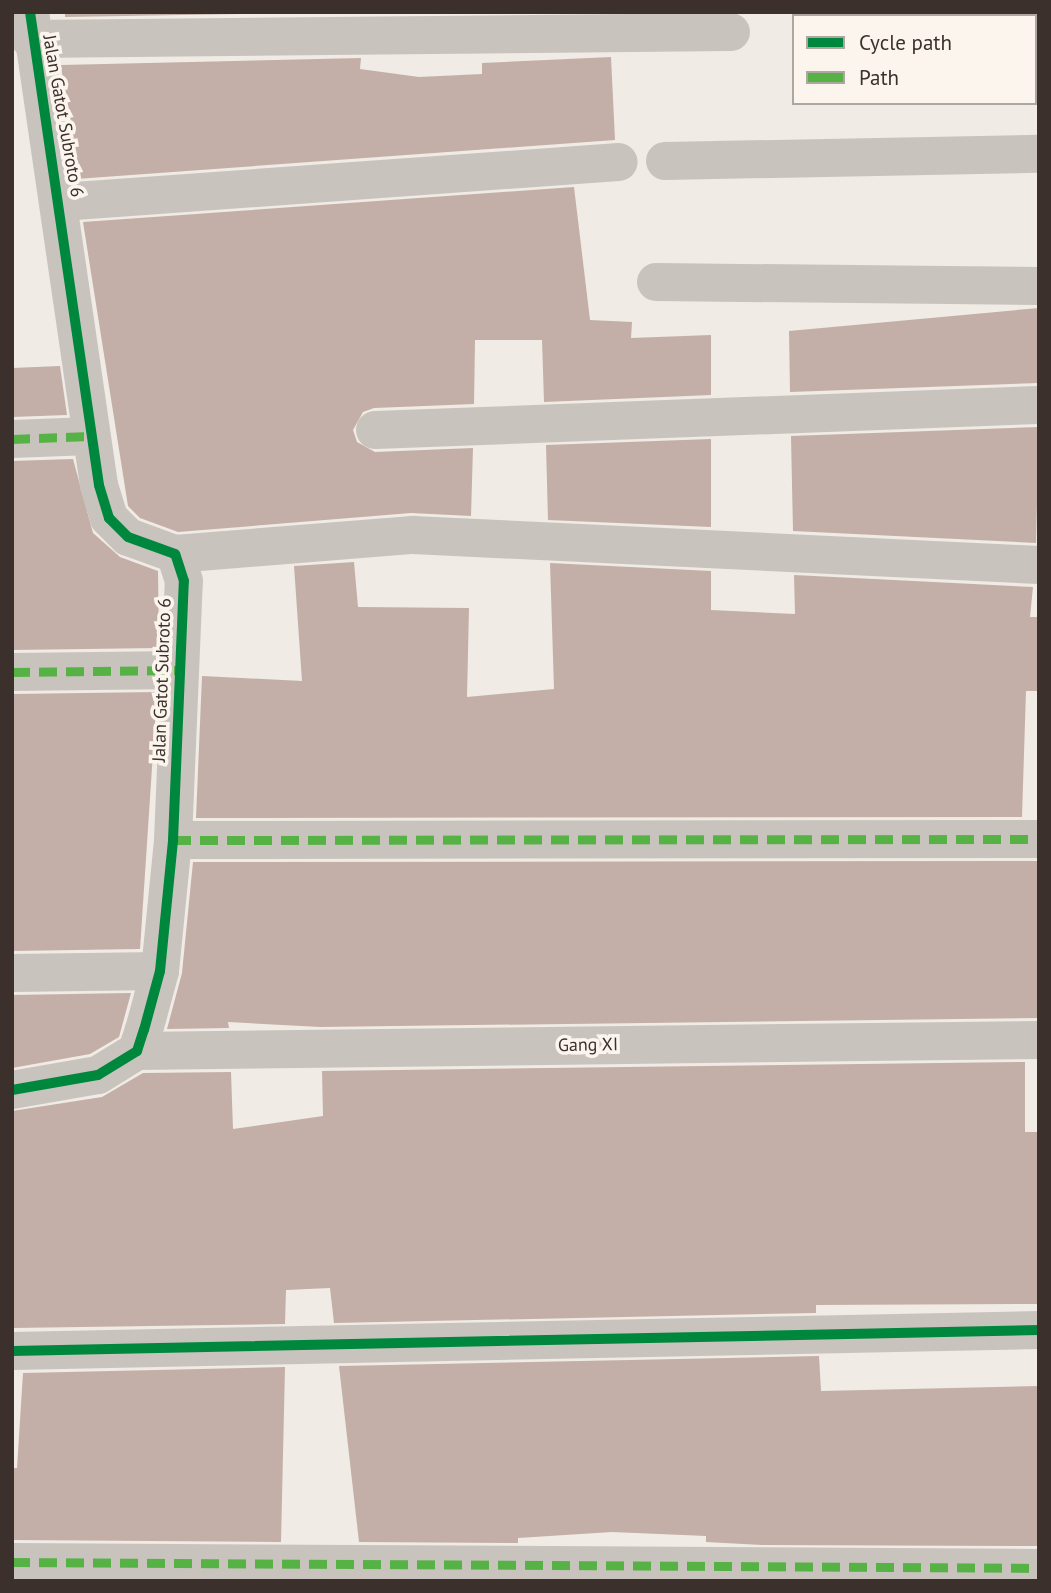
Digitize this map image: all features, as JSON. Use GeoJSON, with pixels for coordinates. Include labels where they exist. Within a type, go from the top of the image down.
{"type":"FeatureCollection","features":[{"type":"Feature","properties":{"kind":"street"},"geometry":{"type":"LineString","coordinates":[[26,27],[731,32]]}},
{"type":"Feature","properties":{"kind":"street","name":"Jalan Gatot Subroto 6"},"geometry":{"type":"LineString","coordinates":[[26,27],[61,202],[90,436],[109,518],[128,537],[175,554],[184,580],[173,840],[160,971],[136,1051]]}},
{"type":"Feature","properties":{"kind":"street"},"geometry":{"type":"LineString","coordinates":[[665,160],[1039,154]]}},
{"type":"Feature","properties":{"kind":"street"},"geometry":{"type":"LineString","coordinates":[[61,202],[619,162]]}},
{"type":"Feature","properties":{"kind":"street"},"geometry":{"type":"LineString","coordinates":[[656,282],[1039,286]]}},
{"type":"Feature","properties":{"kind":"street"},"geometry":{"type":"LineString","coordinates":[[375,430],[1039,405]]}},
{"type":"Feature","properties":{"kind":"street"},"geometry":{"type":"LineString","coordinates":[[12,439],[90,436]]}},
{"type":"Feature","properties":{"kind":"street"},"geometry":{"type":"LineString","coordinates":[[175,554],[413,535],[1039,565]]}},
{"type":"Feature","properties":{"kind":"street"},"geometry":{"type":"LineString","coordinates":[[12,672],[180,670]]}},
{"type":"Feature","properties":{"kind":"street"},"geometry":{"type":"LineString","coordinates":[[173,840],[1039,839]]}},
{"type":"Feature","properties":{"kind":"street"},"geometry":{"type":"LineString","coordinates":[[12,973],[160,971]]}},
{"type":"Feature","properties":{"kind":"street","name":"Gang XI"},"geometry":{"type":"LineString","coordinates":[[136,1051],[1039,1040]]}},
{"type":"Feature","properties":{"kind":"street"},"geometry":{"type":"LineString","coordinates":[[12,1090],[98,1075],[136,1051]]}},
{"type":"Feature","properties":{"kind":"street"},"geometry":{"type":"LineString","coordinates":[[12,1352],[1039,1330]]}},
{"type":"Feature","properties":{"kind":"street"},"geometry":{"type":"LineString","coordinates":[[12,1562],[1039,1568]]}},
{"type":"Feature","properties":{"kind":"building"},"geometry":{"type":"Polygon","coordinates":[[[65,12],[363,12],[65,17],[65,12]]]}},
{"type":"Feature","properties":{"kind":"building"},"geometry":{"type":"Polygon","coordinates":[[[611,57],[615,140],[76,179],[61,65],[361,58],[360,69],[419,77],[482,74],[482,63],[611,57]]]}},
{"type":"Feature","properties":{"kind":"building"},"geometry":{"type":"Polygon","coordinates":[[[574,187],[590,320],[632,322],[631,338],[711,335],[711,395],[544,402],[542,340],[475,340],[474,404],[374,408],[363,412],[353,430],[357,442],[375,452],[473,448],[471,516],[411,513],[178,532],[140,518],[128,506],[83,222],[574,187]]]}},
{"type":"Feature","properties":{"kind":"building"},"geometry":{"type":"Polygon","coordinates":[[[1039,308],[1039,383],[790,392],[789,331],[1039,308]]]}},
{"type":"Feature","properties":{"kind":"building"},"geometry":{"type":"Polygon","coordinates":[[[60,366],[67,415],[12,417],[12,368],[60,366]]]}},
{"type":"Feature","properties":{"kind":"building"},"geometry":{"type":"Polygon","coordinates":[[[1039,427],[1036,543],[793,531],[791,436],[1039,427]]]}},
{"type":"Feature","properties":{"kind":"building"},"geometry":{"type":"Polygon","coordinates":[[[711,439],[711,527],[548,520],[546,445],[711,439]]]}},
{"type":"Feature","properties":{"kind":"building"},"geometry":{"type":"Polygon","coordinates":[[[73,459],[93,533],[120,557],[158,571],[159,648],[12,650],[12,461],[73,459]]]}},
{"type":"Feature","properties":{"kind":"building"},"geometry":{"type":"Polygon","coordinates":[[[354,562],[358,607],[469,608],[467,697],[554,689],[550,563],[711,571],[711,610],[795,614],[794,575],[1033,587],[1030,617],[1039,617],[1039,691],[1026,691],[1022,817],[196,818],[202,676],[302,681],[294,566],[354,562]]]}},
{"type":"Feature","properties":{"kind":"building"},"geometry":{"type":"Polygon","coordinates":[[[157,692],[140,949],[12,951],[12,694],[157,692]]]}},
{"type":"Feature","properties":{"kind":"building"},"geometry":{"type":"Polygon","coordinates":[[[1039,861],[1039,1018],[320,1027],[228,1022],[229,1028],[167,1029],[182,973],[193,862],[1039,861]]]}},
{"type":"Feature","properties":{"kind":"building"},"geometry":{"type":"Polygon","coordinates":[[[131,993],[119,1037],[90,1054],[12,1068],[12,995],[131,993]]]}},
{"type":"Feature","properties":{"kind":"building"},"geometry":{"type":"Polygon","coordinates":[[[1025,1062],[1025,1132],[1039,1132],[1039,1304],[816,1305],[816,1313],[334,1323],[330,1288],[286,1290],[285,1324],[12,1328],[12,1111],[102,1097],[143,1073],[231,1072],[233,1129],[323,1116],[322,1071],[1025,1062]]]}},
{"type":"Feature","properties":{"kind":"building"},"geometry":{"type":"Polygon","coordinates":[[[819,1356],[821,1391],[1039,1386],[1039,1546],[762,1545],[706,1542],[706,1536],[612,1532],[518,1538],[518,1543],[359,1542],[339,1366],[819,1356]]]}},
{"type":"Feature","properties":{"kind":"building"},"geometry":{"type":"Polygon","coordinates":[[[285,1367],[281,1542],[12,1540],[12,1468],[17,1468],[23,1373],[285,1367]]]}},
{"type":"Feature","properties":{"kind":"marked path"},"geometry":{"type":"LineString","coordinates":[[12,439],[90,436]]}},
{"type":"Feature","properties":{"kind":"marked path"},"geometry":{"type":"LineString","coordinates":[[12,672],[180,670]]}},
{"type":"Feature","properties":{"kind":"marked path"},"geometry":{"type":"LineString","coordinates":[[173,840],[1039,839]]}},
{"type":"Feature","properties":{"kind":"marked path"},"geometry":{"type":"LineString","coordinates":[[12,1562],[1039,1568]]}},
{"type":"Feature","properties":{"kind":"cycle path"},"geometry":{"type":"LineString","coordinates":[[12,1090],[98,1075],[137,1051],[160,971],[173,840],[184,581],[175,554],[128,537],[109,518],[99,485],[30,12]]}},
{"type":"Feature","properties":{"kind":"cycle path"},"geometry":{"type":"LineString","coordinates":[[12,1351],[1039,1330]]}}]}
